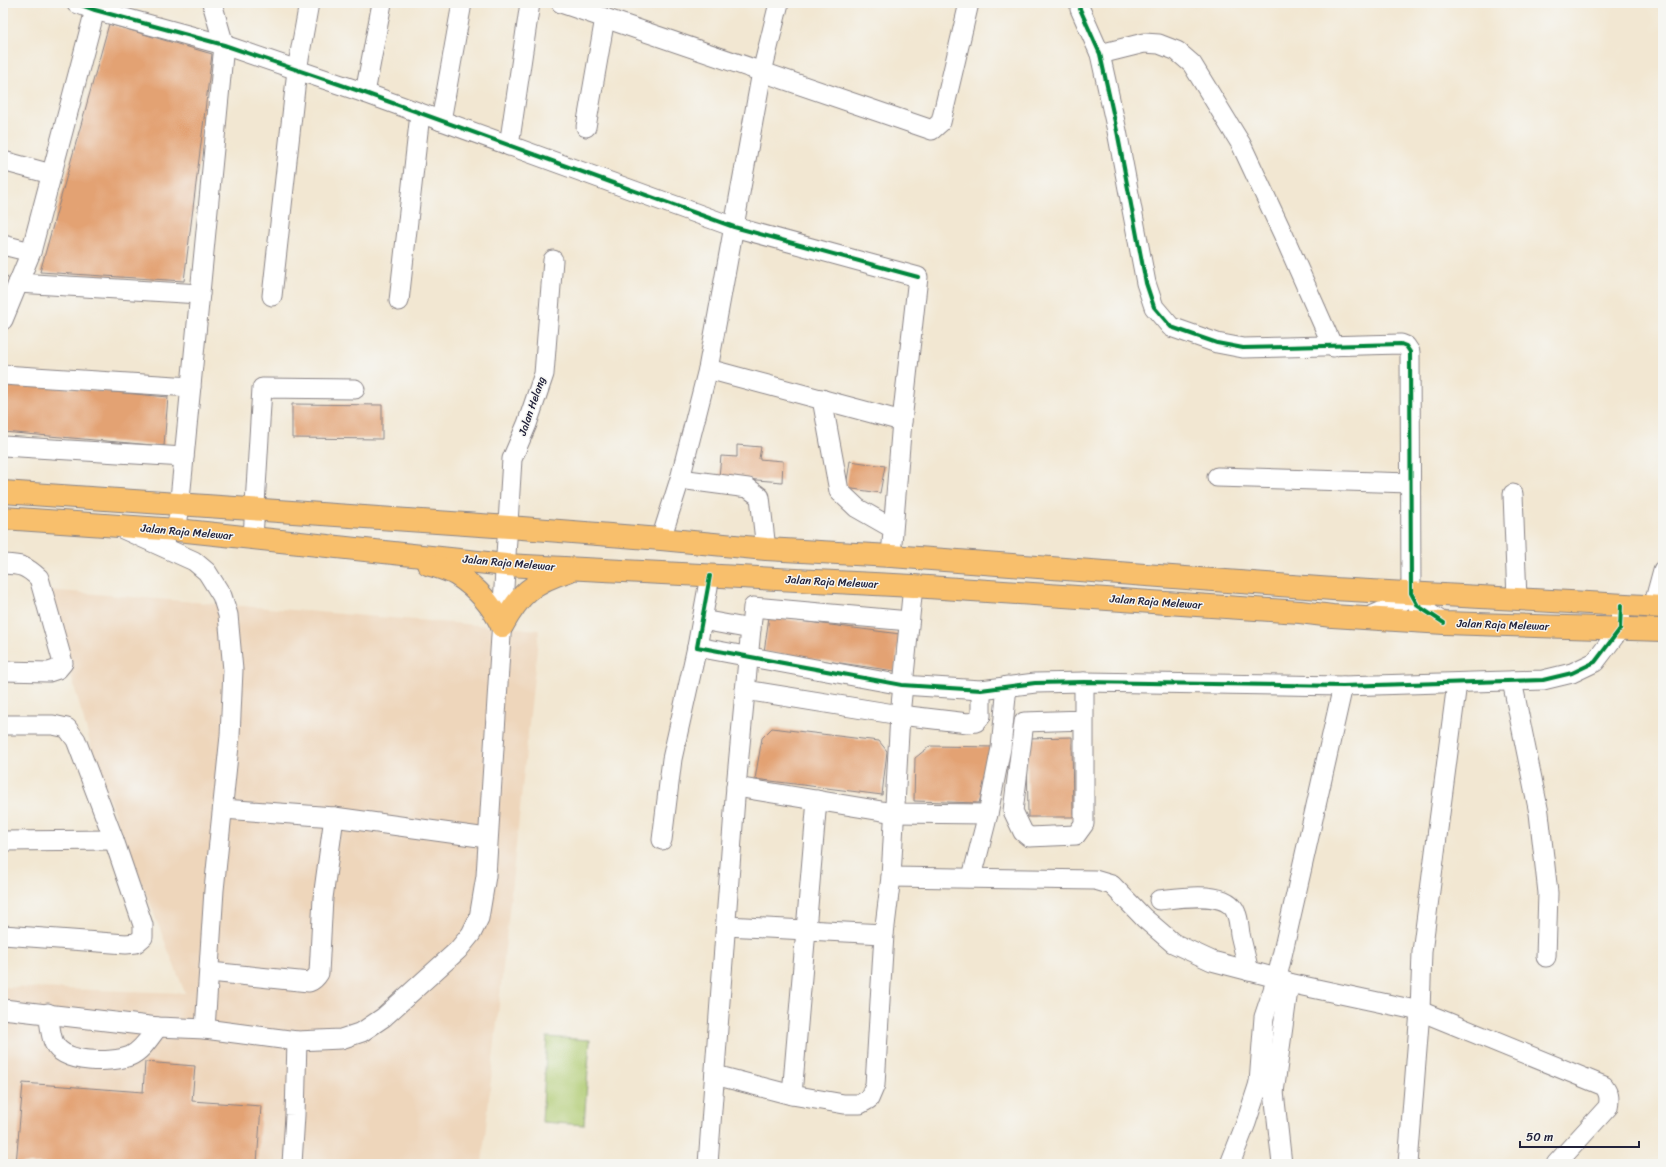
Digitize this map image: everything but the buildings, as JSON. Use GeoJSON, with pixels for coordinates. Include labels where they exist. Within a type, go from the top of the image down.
{"type":"FeatureCollection","features":[{"type":"Feature","properties":{"kind":"highway"},"geometry":{"type":"LineString","coordinates":[[3,492],[509,527],[766,549],[891,556],[1333,588],[1658,607]]}},
{"type":"Feature","properties":{"kind":"highway","name":"Jalan Raja Melewar"},"geometry":{"type":"LineString","coordinates":[[3,518],[177,530],[397,552],[506,565],[913,586],[1444,623],[1663,630]]}},
{"type":"Feature","properties":{"kind":"highway"},"geometry":{"type":"LineString","coordinates":[[397,552],[456,574],[479,592],[496,614],[502,626]]}},
{"type":"Feature","properties":{"kind":"highway"},"geometry":{"type":"LineString","coordinates":[[502,626],[521,596],[536,584],[551,576],[570,570],[584,569]]}},
{"type":"Feature","properties":{"kind":"highway"},"geometry":{"type":"LineString","coordinates":[[1332,616],[1346,604],[1347,600],[1346,594],[1333,588]]}},
{"type":"Feature","properties":{"kind":"street"},"geometry":{"type":"LineString","coordinates":[[76,3],[95,10],[224,45],[365,93],[734,227],[918,278],[902,421],[892,528],[891,556]]}},
{"type":"Feature","properties":{"kind":"street"},"geometry":{"type":"LineString","coordinates":[[177,530],[224,45],[212,3]]}},
{"type":"Feature","properties":{"kind":"street"},"geometry":{"type":"LineString","coordinates":[[272,296],[297,70],[309,3]]}},
{"type":"Feature","properties":{"kind":"street"},"geometry":{"type":"LineString","coordinates":[[365,93],[382,3]]}},
{"type":"Feature","properties":{"kind":"street"},"geometry":{"type":"LineString","coordinates":[[441,121],[462,3]]}},
{"type":"Feature","properties":{"kind":"street"},"geometry":{"type":"LineString","coordinates":[[509,146],[530,3]]}},
{"type":"Feature","properties":{"kind":"street"},"geometry":{"type":"LineString","coordinates":[[561,3],[932,130],[941,122],[969,3]]}},
{"type":"Feature","properties":{"kind":"street"},"geometry":{"type":"LineString","coordinates":[[662,539],[680,479],[708,369],[762,72],[776,4]]}},
{"type":"Feature","properties":{"kind":"street"},"geometry":{"type":"LineString","coordinates":[[1080,9],[1100,54],[1117,131],[1146,283],[1154,307],[1171,326],[1217,343],[1243,348],[1400,344],[1406,346],[1410,352],[1411,593],[1418,606],[1444,623]]}},
{"type":"Feature","properties":{"kind":"street"},"geometry":{"type":"LineString","coordinates":[[3,320],[31,252],[95,10]]}},
{"type":"Feature","properties":{"kind":"street"},"geometry":{"type":"LineString","coordinates":[[586,127],[605,18]]}},
{"type":"Feature","properties":{"kind":"street"},"geometry":{"type":"LineString","coordinates":[[1100,54],[1144,43],[1159,44],[1177,51],[1192,64],[1241,144],[1283,234],[1332,346]]}},
{"type":"Feature","properties":{"kind":"street"},"geometry":{"type":"LineString","coordinates":[[399,302],[420,114]]}},
{"type":"Feature","properties":{"kind":"street"},"geometry":{"type":"LineString","coordinates":[[3,161],[51,174]]}},
{"type":"Feature","properties":{"kind":"street"},"geometry":{"type":"LineString","coordinates":[[3,245],[31,252]]}},
{"type":"Feature","properties":{"kind":"street","name":"Jalan Helang"},"geometry":{"type":"LineString","coordinates":[[3,1009],[48,1013],[158,1028],[205,1029],[297,1040],[341,1039],[362,1032],[384,1018],[458,950],[472,934],[479,918],[486,876],[487,838],[509,527],[512,459],[527,424],[544,374],[553,260]]}},
{"type":"Feature","properties":{"kind":"street"},"geometry":{"type":"LineString","coordinates":[[18,283],[200,294]]}},
{"type":"Feature","properties":{"kind":"street"},"geometry":{"type":"LineString","coordinates":[[708,369],[902,421]]}},
{"type":"Feature","properties":{"kind":"street"},"geometry":{"type":"LineString","coordinates":[[3,375],[191,387]]}},
{"type":"Feature","properties":{"kind":"street"},"geometry":{"type":"LineString","coordinates":[[253,538],[262,388],[355,389]]}},
{"type":"Feature","properties":{"kind":"street"},"geometry":{"type":"LineString","coordinates":[[822,399],[839,491],[857,508],[892,528]]}},
{"type":"Feature","properties":{"kind":"street"},"geometry":{"type":"LineString","coordinates":[[3,446],[184,457]]}},
{"type":"Feature","properties":{"kind":"street"},"geometry":{"type":"LineString","coordinates":[[1217,477],[1410,483]]}},
{"type":"Feature","properties":{"kind":"street"},"geometry":{"type":"LineString","coordinates":[[680,479],[748,488],[760,496],[766,549]]}},
{"type":"Feature","properties":{"kind":"street"},"geometry":{"type":"LineString","coordinates":[[1513,494],[1517,599]]}},
{"type":"Feature","properties":{"kind":"street"},"geometry":{"type":"LineString","coordinates":[[117,526],[194,561],[207,572],[222,596],[228,615],[233,670],[230,736],[213,904],[210,972],[205,1029]]}},
{"type":"Feature","properties":{"kind":"street"},"geometry":{"type":"LineString","coordinates":[[3,564],[20,564],[39,578],[62,663],[58,670],[49,672],[3,671]]}},
{"type":"Feature","properties":{"kind":"street"},"geometry":{"type":"LineString","coordinates":[[1658,607],[1663,570]]}},
{"type":"Feature","properties":{"kind":"street"},"geometry":{"type":"LineString","coordinates":[[662,840],[672,759],[697,647],[710,576]]}},
{"type":"Feature","properties":{"kind":"street"},"geometry":{"type":"LineString","coordinates":[[715,1075],[792,1095],[844,1104],[860,1104],[869,1099],[875,1086],[884,934],[891,877],[902,685],[913,586]]}},
{"type":"Feature","properties":{"kind":"street"},"geometry":{"type":"LineString","coordinates":[[1369,617],[1399,604],[1411,593]]}},
{"type":"Feature","properties":{"kind":"street"},"geometry":{"type":"LineString","coordinates":[[697,647],[902,685],[981,690],[1035,683],[1084,682],[1343,686],[1543,680],[1572,674],[1595,662],[1620,629],[1621,605]]}},
{"type":"Feature","properties":{"kind":"street"},"geometry":{"type":"LineString","coordinates":[[708,1164],[736,787],[753,607],[909,621]]}},
{"type":"Feature","properties":{"kind":"street"},"geometry":{"type":"LineString","coordinates":[[702,620],[751,629]]}},
{"type":"Feature","properties":{"kind":"street"},"geometry":{"type":"LineString","coordinates":[[1512,681],[1540,813],[1548,893],[1546,957]]}},
{"type":"Feature","properties":{"kind":"street"},"geometry":{"type":"LineString","coordinates":[[1084,682],[1084,720],[1084,824],[1076,835],[1029,837],[1022,832],[1013,811],[1024,722],[1084,720]]}},
{"type":"Feature","properties":{"kind":"street"},"geometry":{"type":"LineString","coordinates":[[1408,1164],[1420,1011],[1422,952],[1457,683]]}},
{"type":"Feature","properties":{"kind":"street"},"geometry":{"type":"LineString","coordinates":[[972,877],[988,814],[1001,748],[1007,686]]}},
{"type":"Feature","properties":{"kind":"street"},"geometry":{"type":"LineString","coordinates":[[1282,1164],[1266,1088],[1264,1017],[1283,981],[1343,686]]}},
{"type":"Feature","properties":{"kind":"street"},"geometry":{"type":"LineString","coordinates":[[745,690],[900,715],[968,723],[976,722],[981,716],[981,690]]}},
{"type":"Feature","properties":{"kind":"street"},"geometry":{"type":"LineString","coordinates":[[3,725],[53,725],[67,728],[76,740],[114,840],[142,925],[143,937],[136,943],[126,944],[3,935]]}},
{"type":"Feature","properties":{"kind":"street"},"geometry":{"type":"LineString","coordinates":[[736,787],[894,813],[988,814]]}},
{"type":"Feature","properties":{"kind":"street"},"geometry":{"type":"LineString","coordinates":[[792,1095],[817,800]]}},
{"type":"Feature","properties":{"kind":"street"},"geometry":{"type":"LineString","coordinates":[[223,809],[334,817],[487,838]]}},
{"type":"Feature","properties":{"kind":"street"},"geometry":{"type":"LineString","coordinates":[[210,972],[309,982],[317,978],[319,973],[323,898],[334,817]]}},
{"type":"Feature","properties":{"kind":"street"},"geometry":{"type":"LineString","coordinates":[[3,841],[114,840]]}},
{"type":"Feature","properties":{"kind":"street"},"geometry":{"type":"LineString","coordinates":[[891,877],[1095,880],[1112,885],[1144,918],[1173,943],[1212,961],[1283,981],[1420,1011],[1604,1086],[1610,1099],[1608,1106],[1556,1164]]}},
{"type":"Feature","properties":{"kind":"street"},"geometry":{"type":"LineString","coordinates":[[1159,900],[1204,897],[1223,899],[1232,905],[1236,913],[1249,971]]}},
{"type":"Feature","properties":{"kind":"street"},"geometry":{"type":"LineString","coordinates":[[726,926],[884,934]]}},
{"type":"Feature","properties":{"kind":"street"},"geometry":{"type":"LineString","coordinates":[[48,1013],[54,1044],[62,1052],[75,1058],[104,1060],[130,1056],[140,1049],[158,1028]]}},
{"type":"Feature","properties":{"kind":"street"},"geometry":{"type":"LineString","coordinates":[[292,1164],[297,1040]]}},
{"type":"Feature","properties":{"kind":"street"},"geometry":{"type":"LineString","coordinates":[[1230,1164],[1246,1123],[1266,1088]]}},
{"type":"Feature","properties":{"kind":"shaded area"},"geometry":{"type":"Polygon","coordinates":[[[47,590],[539,630],[482,1164],[3,1164],[3,987],[185,993],[99,774],[47,590]]]}},
{"type":"Feature","properties":{"kind":"green space"},"geometry":{"type":"Polygon","coordinates":[[[547,1037],[590,1040],[584,1125],[542,1122],[547,1037]]]}},
{"type":"Feature","properties":{"kind":"cycle path"},"geometry":{"type":"LineString","coordinates":[[76,3],[95,10],[224,45],[365,93],[734,227],[918,277]]}},
{"type":"Feature","properties":{"kind":"cycle path"},"geometry":{"type":"LineString","coordinates":[[1080,9],[1100,54],[1117,131],[1146,283],[1154,307],[1171,327],[1217,343],[1243,348],[1401,344],[1406,346],[1410,352],[1411,593],[1418,606],[1444,623]]}},
{"type":"Feature","properties":{"kind":"cycle path"},"geometry":{"type":"LineString","coordinates":[[710,576],[697,647],[902,685],[981,690],[1035,683],[1084,682],[1343,686],[1543,680],[1572,673],[1595,662],[1620,629],[1621,605]]}}]}
